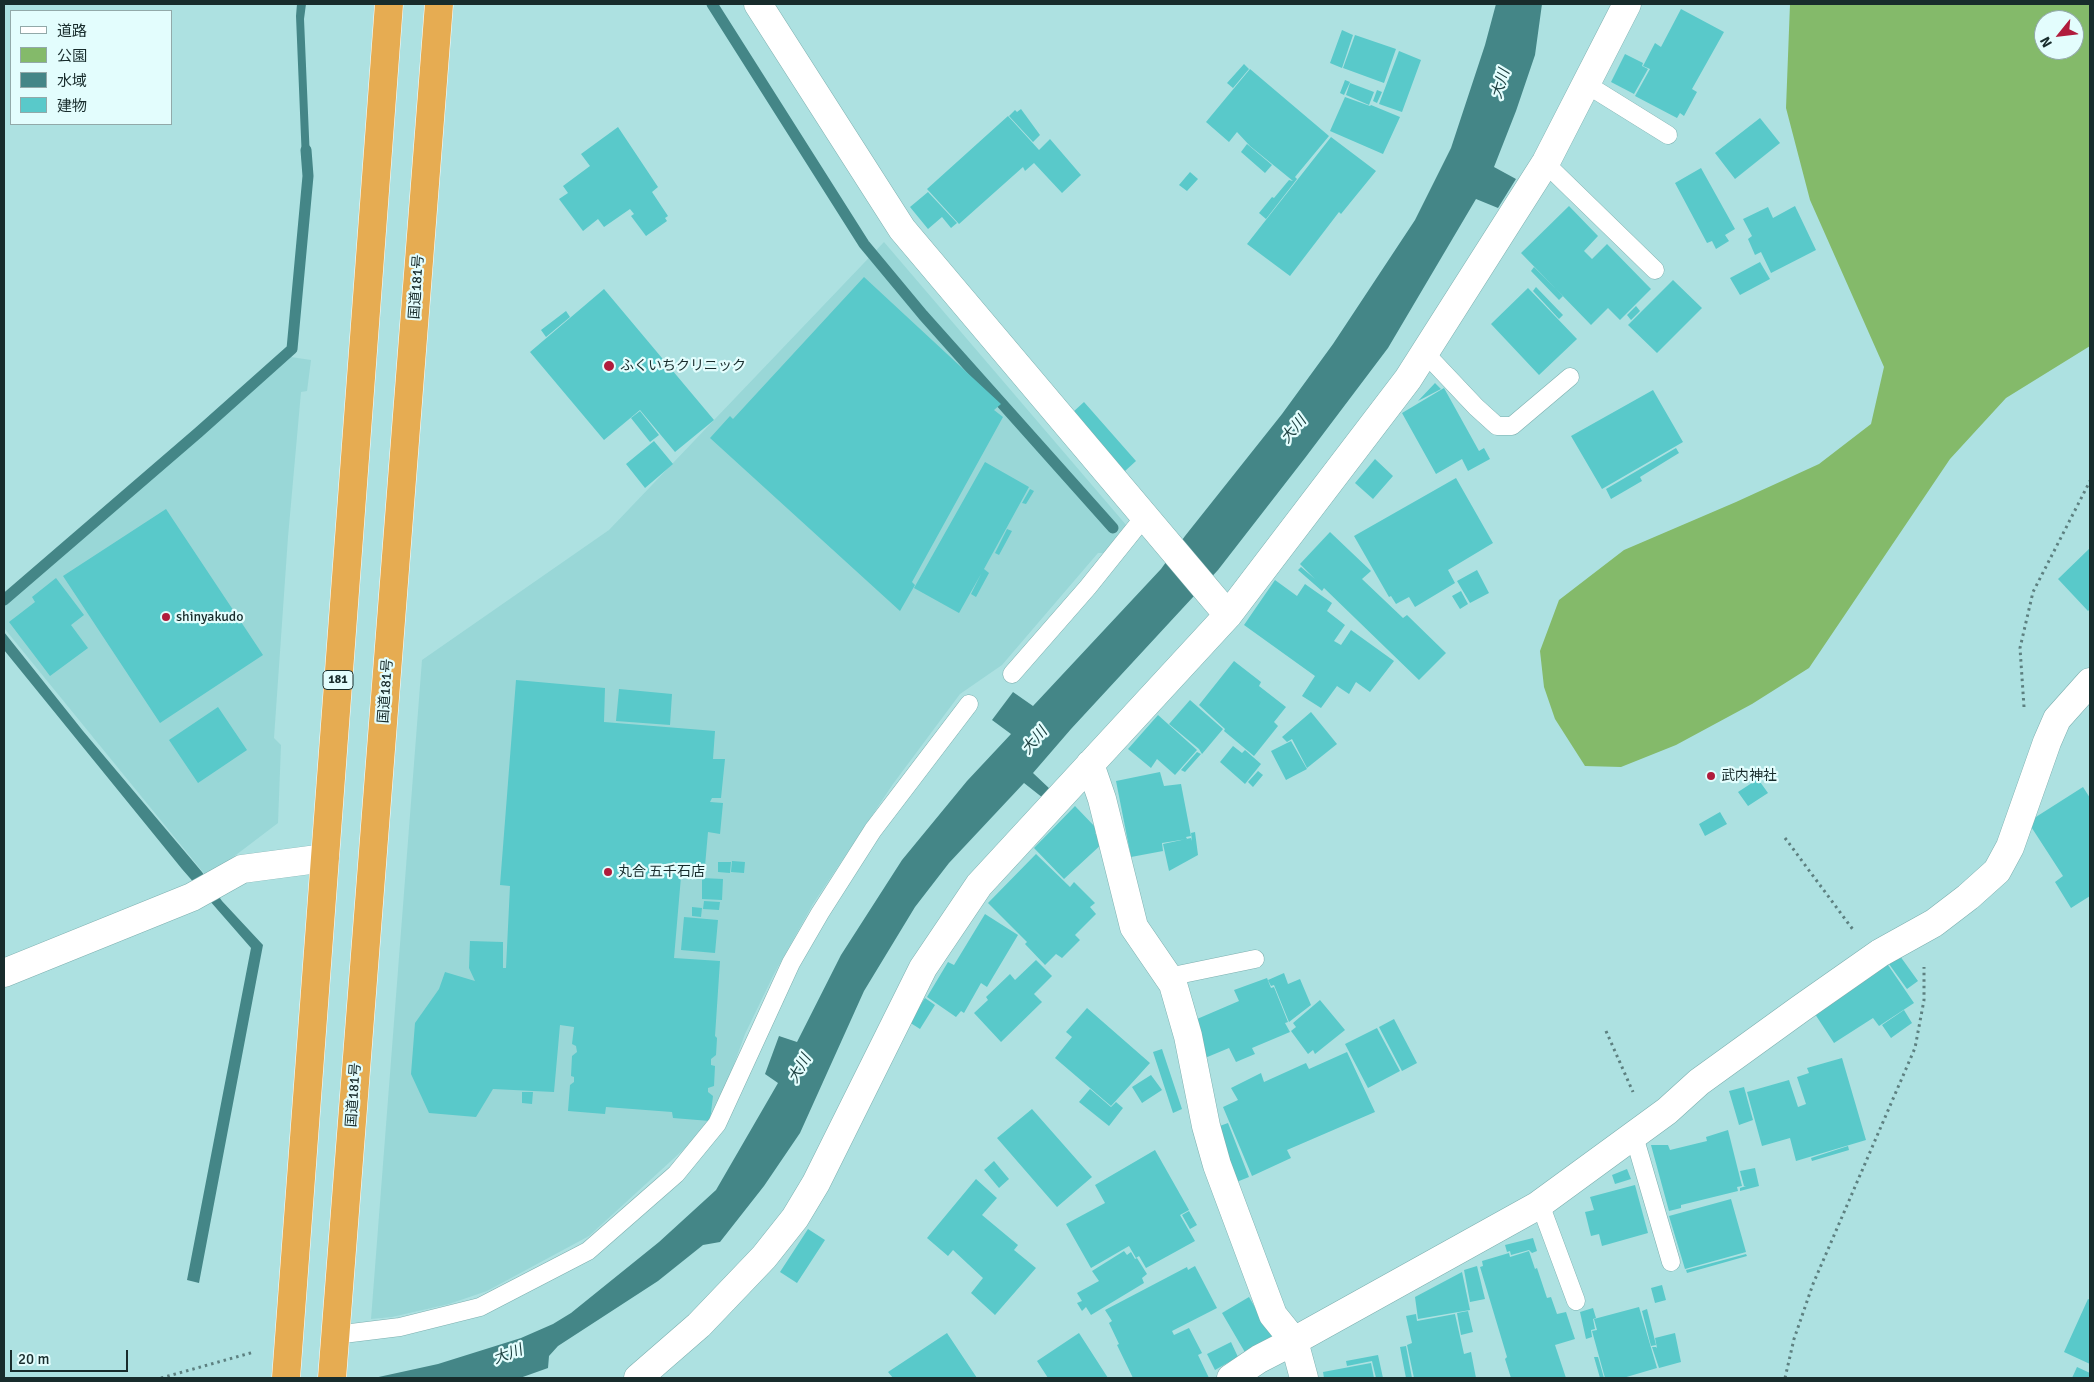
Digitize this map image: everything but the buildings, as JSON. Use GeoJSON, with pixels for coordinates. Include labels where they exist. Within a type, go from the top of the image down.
{"type":"FeatureCollection","features":[{"type":"Feature","properties":{"kind":"highway","name":"181"},"geometry":{"type":"LineString","coordinates":[[287,1359],[389,4]]}},
{"type":"Feature","properties":{"kind":"highway","name":"国道181号"},"geometry":{"type":"LineString","coordinates":[[332,1378],[439,4]]}},
{"type":"Feature","properties":{"kind":"street"},"geometry":{"type":"LineString","coordinates":[[758,4],[902,229],[1228,615]]}},
{"type":"Feature","properties":{"kind":"street"},"geometry":{"type":"LineString","coordinates":[[638,1378],[699,1324],[764,1257],[795,1218],[816,1183],[923,968],[979,885],[1228,615],[1408,380],[1545,163],[1627,4]]}},
{"type":"Feature","properties":{"kind":"street"},"geometry":{"type":"LineString","coordinates":[[1231,1378],[1260,1359],[1540,1204],[1667,1111],[1699,1082],[1873,958],[1934,923],[1962,902],[1997,871],[2010,847],[2057,718],[2090,682]]}},
{"type":"Feature","properties":{"kind":"street"},"geometry":{"type":"LineString","coordinates":[[1090,764],[1102,799],[1134,927],[1173,984],[1188,1036],[1206,1126],[1217,1165],[1273,1315],[1294,1341],[1304,1378]]}},
{"type":"Feature","properties":{"kind":"street"},"geometry":{"type":"LineString","coordinates":[[4,974],[192,897],[242,869],[325,858]]}},
{"type":"Feature","properties":{"kind":"lane"},"geometry":{"type":"LineString","coordinates":[[1586,84],[1668,135]]}},
{"type":"Feature","properties":{"kind":"lane"},"geometry":{"type":"LineString","coordinates":[[1545,163],[1655,270]]}},
{"type":"Feature","properties":{"kind":"lane"},"geometry":{"type":"LineString","coordinates":[[1425,353],[1476,407],[1497,426],[1512,426],[1570,377]]}},
{"type":"Feature","properties":{"kind":"lane"},"geometry":{"type":"LineString","coordinates":[[1012,674],[1088,587],[1145,516]]}},
{"type":"Feature","properties":{"kind":"lane"},"geometry":{"type":"LineString","coordinates":[[335,1339],[400,1327],[480,1307],[588,1251],[676,1174],[718,1124],[791,962],[820,913],[873,830],[969,704]]}},
{"type":"Feature","properties":{"kind":"lane"},"geometry":{"type":"LineString","coordinates":[[1168,977],[1256,959]]}},
{"type":"Feature","properties":{"kind":"lane"},"geometry":{"type":"LineString","coordinates":[[1641,1130],[1671,1262]]}},
{"type":"Feature","properties":{"kind":"lane"},"geometry":{"type":"LineString","coordinates":[[1540,1204],[1576,1301]]}},
{"type":"Feature","properties":{"kind":"path"},"geometry":{"type":"LineString","coordinates":[[2024,710],[2020,648],[2033,592],[2090,482]]}},
{"type":"Feature","properties":{"kind":"path"},"geometry":{"type":"LineString","coordinates":[[1785,838],[1873,958]]}},
{"type":"Feature","properties":{"kind":"path"},"geometry":{"type":"LineString","coordinates":[[1785,1378],[1794,1339],[1813,1284],[1915,1048],[1924,1000],[1922,930]]}},
{"type":"Feature","properties":{"kind":"path"},"geometry":{"type":"LineString","coordinates":[[1606,1031],[1641,1130]]}},
{"type":"Feature","properties":{"kind":"path"},"geometry":{"type":"LineString","coordinates":[[161,1378],[287,1359]]}},
{"type":"Feature","properties":{"kind":"shaded area"},"geometry":{"type":"Polygon","coordinates":[[[884,242],[1127,526],[1103,553],[1098,553],[1002,665],[960,694],[893,784],[813,904],[774,974],[745,1034],[714,1119],[589,1236],[487,1291],[449,1304],[392,1317],[371,1319],[422,660],[609,530],[884,242]]]}},
{"type":"Feature","properties":{"kind":"shaded area"},"geometry":{"type":"Polygon","coordinates":[[[291,357],[311,360],[307,391],[301,392],[288,537],[274,738],[281,745],[278,823],[207,877],[4,628],[4,603],[291,357]]]}},
{"type":"Feature","properties":{"kind":"green space"},"geometry":{"type":"Polygon","coordinates":[[[1790,4],[2090,4],[2090,346],[2006,398],[1950,459],[1809,668],[1752,704],[1676,745],[1621,767],[1585,766],[1555,719],[1544,687],[1540,651],[1559,600],[1624,550],[1819,464],[1871,424],[1884,367],[1810,200],[1786,108],[1790,4]]]}},
{"type":"Feature","properties":{"kind":"water"},"geometry":{"type":"Polygon","coordinates":[[[297,4],[306,4],[304,19],[310,160],[307,164],[302,161],[297,4]]]}},
{"type":"Feature","properties":{"kind":"water","name":"大川"},"geometry":{"type":"Polygon","coordinates":[[[1496,4],[1542,4],[1535,55],[1494,167],[1516,179],[1498,208],[1476,199],[1388,348],[1305,458],[1218,570],[1071,729],[1033,773],[1051,790],[1043,798],[1024,783],[949,863],[915,907],[864,991],[800,1133],[764,1186],[720,1242],[703,1245],[658,1281],[558,1346],[549,1356],[548,1368],[520,1378],[374,1378],[438,1364],[521,1338],[553,1324],[571,1313],[659,1242],[716,1190],[778,1083],[765,1074],[779,1036],[797,1042],[841,955],[902,860],[967,781],[1011,734],[992,720],[1013,692],[1033,706],[1161,569],[1282,414],[1333,344],[1415,220],[1451,148],[1485,45],[1496,4]]]}},
{"type":"Feature","properties":{"kind":"water"},"geometry":{"type":"Polygon","coordinates":[[[4,632],[83,731],[202,872],[222,901],[263,945],[199,1283],[187,1280],[251,948],[182,869],[4,650],[4,632]]]}},
{"type":"Feature","properties":{"kind":"waterway"},"geometry":{"type":"LineString","coordinates":[[712,4],[864,244],[923,315],[1113,528]]}},
{"type":"Feature","properties":{"kind":"waterway"},"geometry":{"type":"LineString","coordinates":[[4,600],[292,349],[308,176],[306,150]]}},
{"type":"Feature","properties":{"kind":"place","name":"ふくいちクリニック"},"geometry":{"type":"Point","coordinates":[609,366]}},
{"type":"Feature","properties":{"kind":"place","name":"shinyakudo"},"geometry":{"type":"Point","coordinates":[166,617]}},
{"type":"Feature","properties":{"kind":"place","name":"武内神社"},"geometry":{"type":"Point","coordinates":[1711,776]}},
{"type":"Feature","properties":{"kind":"place","name":"丸合 五千石店"},"geometry":{"type":"Point","coordinates":[608,872]}}]}
